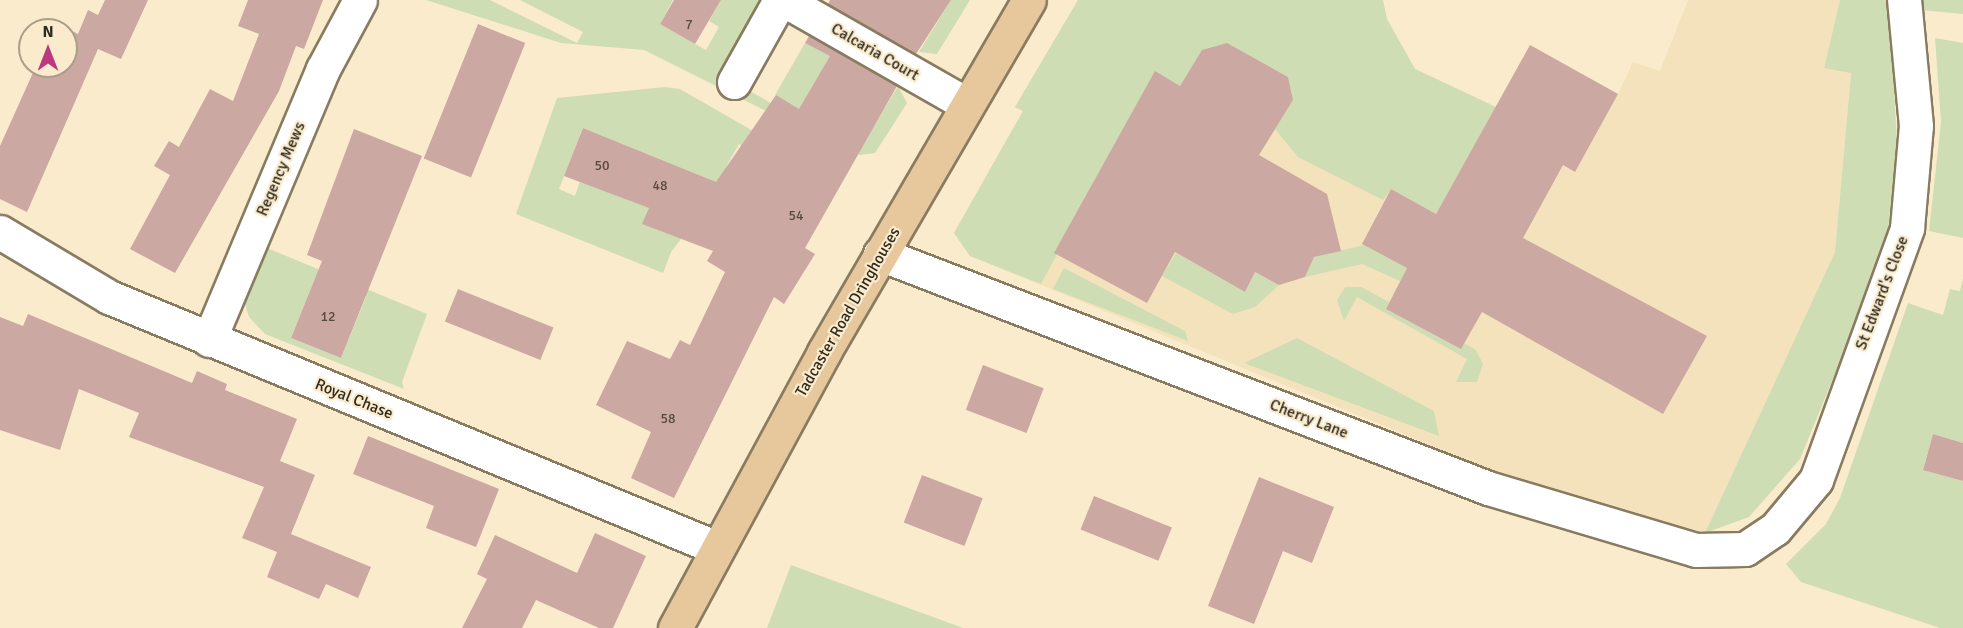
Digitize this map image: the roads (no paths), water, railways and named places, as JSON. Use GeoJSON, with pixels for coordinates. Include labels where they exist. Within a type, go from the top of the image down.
{"type":"FeatureCollection","features":[{"type":"Feature","properties":{"kind":"main road","name":"Tadcaster Road Dringhouses"},"geometry":{"type":"LineString","coordinates":[[675,628],[880,254],[1029,0]]}},
{"type":"Feature","properties":{"kind":"street","name":"Regency Mews"},"geometry":{"type":"LineString","coordinates":[[209,340],[323,69],[360,0]]}},
{"type":"Feature","properties":{"kind":"street","name":"Calcaria Court"},"geometry":{"type":"LineString","coordinates":[[734,82],[782,0],[966,104]]}},
{"type":"Feature","properties":{"kind":"street","name":"St Edward's Close"},"geometry":{"type":"LineString","coordinates":[[1745,549],[1776,530],[1816,480],[1907,228],[1916,126],[1904,0]]}},
{"type":"Feature","properties":{"kind":"street","name":"Royal Chase"},"geometry":{"type":"LineString","coordinates":[[0,232],[70,278],[209,340],[717,548]]}},
{"type":"Feature","properties":{"kind":"street","name":"Cherry Lane"},"geometry":{"type":"LineString","coordinates":[[880,254],[1488,488],[1696,550],[1745,549]]}}]}
